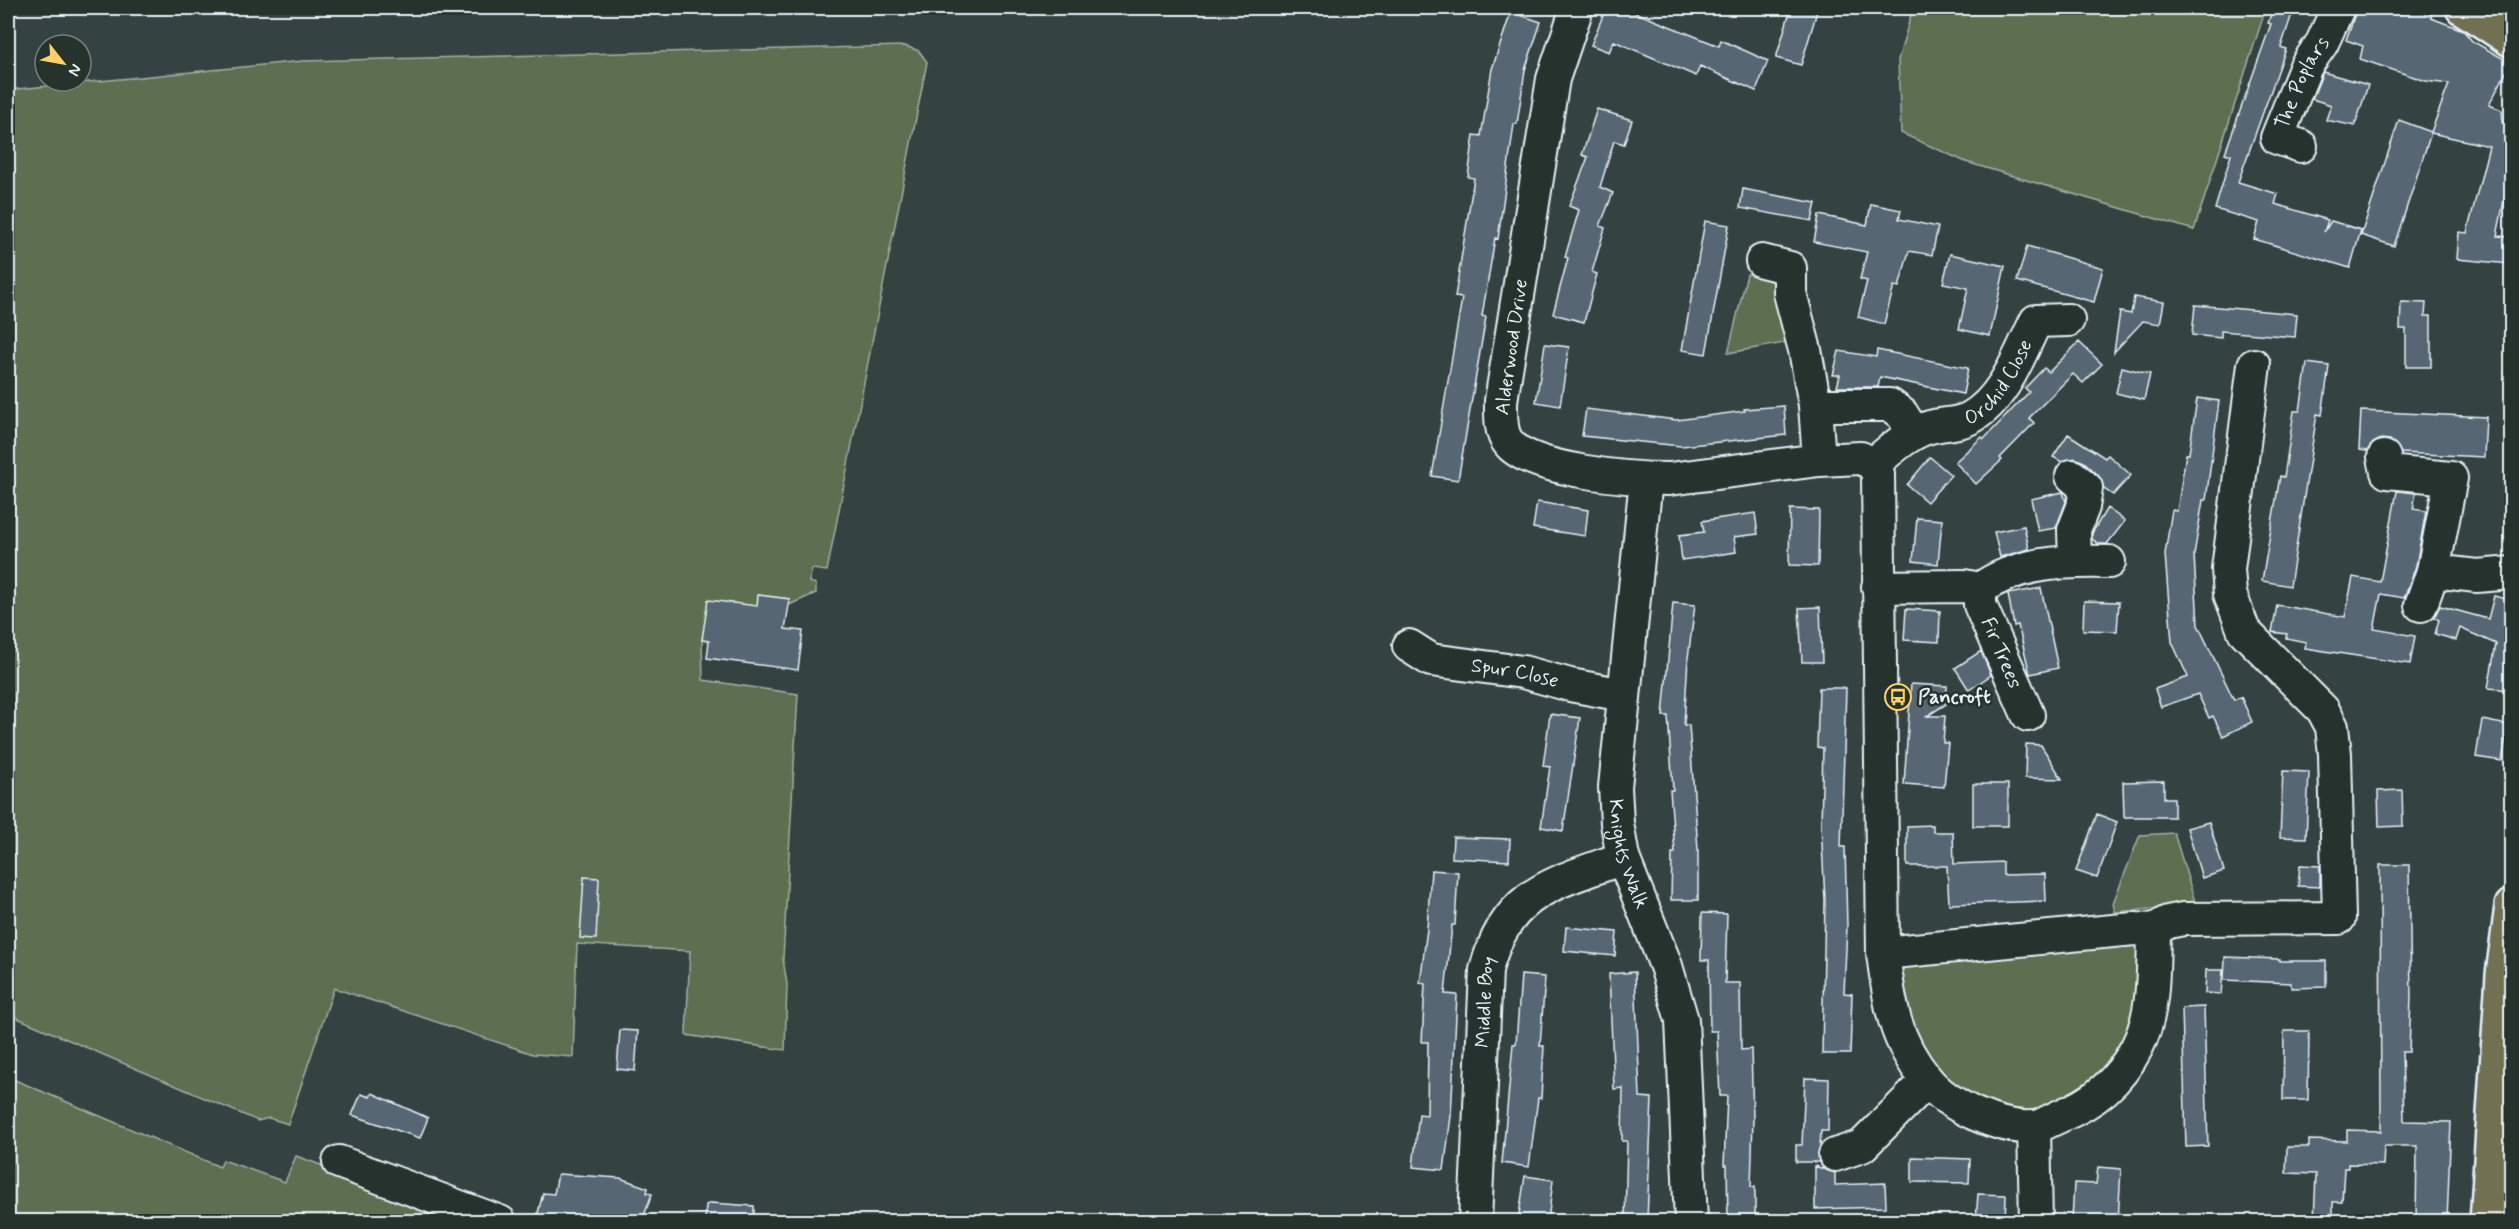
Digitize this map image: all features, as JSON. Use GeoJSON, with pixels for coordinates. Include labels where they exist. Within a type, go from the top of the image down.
{"type":"FeatureCollection","features":[{"type":"Feature","properties":{"kind":"main road"},"geometry":{"type":"LineString","coordinates":[[2463,8],[2511,40]]}},
{"type":"Feature","properties":{"kind":"main road"},"geometry":{"type":"LineString","coordinates":[[2487,1221],[2503,975],[2511,906]]}},
{"type":"Feature","properties":{"kind":"street","name":"Alderwood Drive"},"geometry":{"type":"LineString","coordinates":[[1577,8],[1553,79],[1501,401],[1501,419],[1507,442],[1522,456],[1542,464],[1646,479],[1669,479],[1819,460],[1861,458],[1873,464]]}},
{"type":"Feature","properties":{"kind":"street","name":"The Poplars"},"geometry":{"type":"LineString","coordinates":[[2301,146],[2277,138],[2306,66],[2322,43],[2338,8]]}},
{"type":"Feature","properties":{"kind":"street"},"geometry":{"type":"LineString","coordinates":[[1762,261],[1790,268],[1790,293],[1805,350],[1815,405],[1819,460]]}},
{"type":"Feature","properties":{"kind":"street","name":"Orchid Close"},"geometry":{"type":"LineString","coordinates":[[1914,433],[1931,426],[1950,426],[1970,418],[1984,408],[2006,380],[2036,321],[2068,320]]}},
{"type":"Feature","properties":{"kind":"street"},"geometry":{"type":"LineString","coordinates":[[1883,953],[2133,929],[2154,930],[2168,922],[2183,919],[2339,918],[2335,754],[2332,727],[2323,710],[2244,631],[2230,594],[2228,569],[2254,365]]}},
{"type":"Feature","properties":{"kind":"street"},"geometry":{"type":"LineString","coordinates":[[1815,405],[1890,405],[1902,414],[1914,433],[1873,464],[1878,474],[1883,953],[1894,1026],[1928,1081],[1956,1104],[1985,1119],[2034,1127],[2076,1110],[2103,1094],[2121,1074],[2139,1045],[2148,1014],[2154,930]]}},
{"type":"Feature","properties":{"kind":"street"},"geometry":{"type":"LineString","coordinates":[[2384,457],[2387,472],[2451,477],[2433,571],[2421,605]]}},
{"type":"Feature","properties":{"kind":"street"},"geometry":{"type":"LineString","coordinates":[[2072,476],[2086,488],[2083,507],[2074,530],[2074,561]]}},
{"type":"Feature","properties":{"kind":"street","name":"Knights Walk"},"geometry":{"type":"LineString","coordinates":[[1646,479],[1615,787],[1617,823],[1623,858],[1666,966],[1682,1020],[1691,1221]]}},
{"type":"Feature","properties":{"kind":"street"},"geometry":{"type":"LineString","coordinates":[[1878,587],[1964,586],[1980,589],[1997,577],[2035,566],[2074,561],[2109,562]]}},
{"type":"Feature","properties":{"kind":"street"},"geometry":{"type":"LineString","coordinates":[[2433,571],[2477,576],[2511,573]]}},
{"type":"Feature","properties":{"kind":"street","name":"Fir Trees"},"geometry":{"type":"LineString","coordinates":[[1980,589],[1980,605],[2028,716]]}},
{"type":"Feature","properties":{"kind":"street","name":"Spur Close"},"geometry":{"type":"LineString","coordinates":[[1409,646],[1431,660],[1512,670],[1570,685],[1624,695]]}},
{"type":"Feature","properties":{"kind":"street","name":"Middle Boy"},"geometry":{"type":"LineString","coordinates":[[1475,1221],[1486,970],[1493,943],[1506,920],[1526,900],[1550,885],[1623,858]]}},
{"type":"Feature","properties":{"kind":"street"},"geometry":{"type":"LineString","coordinates":[[1835,1155],[1862,1146],[1928,1081]]}},
{"type":"Feature","properties":{"kind":"street"},"geometry":{"type":"LineString","coordinates":[[2034,1127],[2036,1221]]}},
{"type":"Feature","properties":{"kind":"street"},"geometry":{"type":"LineString","coordinates":[[339,1162],[500,1221]]}},
{"type":"Feature","properties":{"kind":"green space"},"geometry":{"type":"Polygon","coordinates":[[[1913,8],[2266,8],[2194,230],[1966,162],[1901,133],[1898,60],[1913,8]]]}},
{"type":"Feature","properties":{"kind":"green space"},"geometry":{"type":"Polygon","coordinates":[[[905,46],[919,51],[927,62],[827,571],[812,569],[809,582],[816,584],[816,593],[789,605],[789,599],[759,595],[757,606],[708,600],[702,640],[703,680],[798,694],[783,959],[787,984],[785,1050],[686,1035],[690,951],[577,944],[573,1057],[533,1054],[334,988],[288,1124],[269,1118],[258,1121],[8,1014],[8,90],[33,88],[33,93],[93,93],[93,82],[303,61],[905,46]]]}},
{"type":"Feature","properties":{"kind":"green space"},"geometry":{"type":"Polygon","coordinates":[[[1747,274],[1785,280],[1795,341],[1728,353],[1747,274]]]}},
{"type":"Feature","properties":{"kind":"green space"},"geometry":{"type":"Polygon","coordinates":[[[2174,833],[2196,905],[2115,912],[2113,903],[2140,835],[2174,833]]]}},
{"type":"Feature","properties":{"kind":"green space"},"geometry":{"type":"Polygon","coordinates":[[[2140,942],[2137,1021],[2103,1082],[2033,1114],[1988,1107],[1938,1078],[1909,1033],[1898,963],[2140,942]]]}},
{"type":"Feature","properties":{"kind":"green space"},"geometry":{"type":"Polygon","coordinates":[[[8,1077],[220,1167],[223,1160],[285,1182],[296,1156],[475,1221],[8,1221],[8,1077]]]}},
{"type":"Feature","properties":{"kind":"building"},"geometry":{"type":"Polygon","coordinates":[[[1606,8],[1624,8],[1719,46],[1721,40],[1768,61],[1756,91],[1700,66],[1696,76],[1614,41],[1609,52],[1591,45],[1606,8]]]}},
{"type":"Feature","properties":{"kind":"building"},"geometry":{"type":"Polygon","coordinates":[[[1791,8],[1818,8],[1801,65],[1776,58],[1791,8]]]}},
{"type":"Feature","properties":{"kind":"building"},"geometry":{"type":"Polygon","coordinates":[[[2273,8],[2294,8],[2281,47],[2286,49],[2238,182],[2278,194],[2275,204],[2328,220],[2324,232],[2331,221],[2361,230],[2350,268],[2254,239],[2259,222],[2215,209],[2231,155],[2225,153],[2271,24],[2268,23],[2273,8]]]}},
{"type":"Feature","properties":{"kind":"building"},"geometry":{"type":"Polygon","coordinates":[[[2357,8],[2380,8],[2401,14],[2403,8],[2415,8],[2432,14],[2431,18],[2463,30],[2472,41],[2511,63],[2489,105],[2502,110],[2503,122],[2511,120],[2511,166],[2497,236],[2511,237],[2511,264],[2457,259],[2459,232],[2467,233],[2489,146],[2431,133],[2394,246],[2361,235],[2399,120],[2431,132],[2449,84],[2426,81],[2360,59],[2363,46],[2346,40],[2357,8]]]}},
{"type":"Feature","properties":{"kind":"building"},"geometry":{"type":"Polygon","coordinates":[[[1511,12],[1541,22],[1525,70],[1517,124],[1514,124],[1498,239],[1495,238],[1482,316],[1486,317],[1458,480],[1432,476],[1462,298],[1455,297],[1474,178],[1468,177],[1474,135],[1481,136],[1492,69],[1511,12]]]}},
{"type":"Feature","properties":{"kind":"building"},"geometry":{"type":"Polygon","coordinates":[[[2323,72],[2368,85],[2355,126],[2326,120],[2331,105],[2312,99],[2323,72]]]}},
{"type":"Feature","properties":{"kind":"building"},"geometry":{"type":"Polygon","coordinates":[[[1597,109],[1632,120],[1624,144],[1614,141],[1600,187],[1613,193],[1600,226],[1605,228],[1592,272],[1597,274],[1584,322],[1553,314],[1568,258],[1565,257],[1579,210],[1569,206],[1588,157],[1582,155],[1597,109]]]}},
{"type":"Feature","properties":{"kind":"building"},"geometry":{"type":"Polygon","coordinates":[[[1743,189],[1816,203],[1812,221],[1740,208],[1743,189]]]}},
{"type":"Feature","properties":{"kind":"building"},"geometry":{"type":"Polygon","coordinates":[[[1871,204],[1901,210],[1899,219],[1938,227],[1932,255],[1909,251],[1899,287],[1894,286],[1884,324],[1858,317],[1867,281],[1860,279],[1867,252],[1814,242],[1819,215],[1867,225],[1871,204]]]}},
{"type":"Feature","properties":{"kind":"building"},"geometry":{"type":"Polygon","coordinates":[[[1705,221],[1729,225],[1706,354],[1682,350],[1705,221]]]}},
{"type":"Feature","properties":{"kind":"building"},"geometry":{"type":"Polygon","coordinates":[[[2027,246],[2103,268],[2094,302],[2017,281],[2027,246]]]}},
{"type":"Feature","properties":{"kind":"building"},"geometry":{"type":"Polygon","coordinates":[[[1950,254],[2005,266],[1990,336],[1959,329],[1968,288],[1943,283],[1950,254]]]}},
{"type":"Feature","properties":{"kind":"building"},"geometry":{"type":"Polygon","coordinates":[[[2134,297],[2164,302],[2160,324],[2143,321],[2114,352],[2120,312],[2131,314],[2134,297]]]}},
{"type":"Feature","properties":{"kind":"building"},"geometry":{"type":"Polygon","coordinates":[[[2401,302],[2426,303],[2425,316],[2431,316],[2431,367],[2406,367],[2406,329],[2400,329],[2401,302]]]}},
{"type":"Feature","properties":{"kind":"building"},"geometry":{"type":"Polygon","coordinates":[[[2195,305],[2297,314],[2295,337],[2221,331],[2221,338],[2192,335],[2195,305]]]}},
{"type":"Feature","properties":{"kind":"building"},"geometry":{"type":"Polygon","coordinates":[[[2079,342],[2102,364],[2083,383],[2073,374],[2029,418],[2034,423],[2000,458],[2002,460],[1976,484],[1955,462],[1982,437],[1984,439],[2029,392],[2025,388],[2044,368],[2049,372],[2079,342]]]}},
{"type":"Feature","properties":{"kind":"building"},"geometry":{"type":"Polygon","coordinates":[[[1545,344],[1569,347],[1560,406],[1536,402],[1545,344]]]}},
{"type":"Feature","properties":{"kind":"building"},"geometry":{"type":"Polygon","coordinates":[[[1877,350],[1968,368],[1963,394],[1880,377],[1878,387],[1837,387],[1840,375],[1833,375],[1839,351],[1876,357],[1877,350]]]}},
{"type":"Feature","properties":{"kind":"building"},"geometry":{"type":"Polygon","coordinates":[[[2307,363],[2329,366],[2322,415],[2317,414],[2290,586],[2262,581],[2280,476],[2284,477],[2294,411],[2300,411],[2307,363]]]}},
{"type":"Feature","properties":{"kind":"building"},"geometry":{"type":"Polygon","coordinates":[[[2122,367],[2150,374],[2144,400],[2116,393],[2122,367]]]}},
{"type":"Feature","properties":{"kind":"building"},"geometry":{"type":"Polygon","coordinates":[[[2197,398],[2219,401],[2206,500],[2203,500],[2194,555],[2198,625],[2234,700],[2241,697],[2252,722],[2223,736],[2213,716],[2209,718],[2198,694],[2161,707],[2155,689],[2188,677],[2172,642],[2165,554],[2172,510],[2177,511],[2186,454],[2189,454],[2197,398]]]}},
{"type":"Feature","properties":{"kind":"building"},"geometry":{"type":"Polygon","coordinates":[[[1784,406],[1786,435],[1681,446],[1582,436],[1586,409],[1677,420],[1745,411],[1744,409],[1784,406]]]}},
{"type":"Feature","properties":{"kind":"building"},"geometry":{"type":"Polygon","coordinates":[[[2361,411],[2486,417],[2484,457],[2401,453],[2390,440],[2381,439],[2373,443],[2367,451],[2359,450],[2361,411]]]}},
{"type":"Feature","properties":{"kind":"building"},"geometry":{"type":"Polygon","coordinates":[[[2068,434],[2105,458],[2108,455],[2131,475],[2113,495],[2104,489],[2098,475],[2084,462],[2075,458],[2062,462],[2053,457],[2068,434]]]}},
{"type":"Feature","properties":{"kind":"building"},"geometry":{"type":"Polygon","coordinates":[[[1930,457],[1951,475],[1927,502],[1907,485],[1930,457]]]}},
{"type":"Feature","properties":{"kind":"building"},"geometry":{"type":"Polygon","coordinates":[[[2397,491],[2416,493],[2413,509],[2426,511],[2416,566],[2404,598],[2381,594],[2374,629],[2415,636],[2410,664],[2305,648],[2306,642],[2286,638],[2287,634],[2272,632],[2277,605],[2345,617],[2353,577],[2380,582],[2397,491]]]}},
{"type":"Feature","properties":{"kind":"building"},"geometry":{"type":"Polygon","coordinates":[[[2063,492],[2066,502],[2056,528],[2038,531],[2031,499],[2063,492]]]}},
{"type":"Feature","properties":{"kind":"building"},"geometry":{"type":"Polygon","coordinates":[[[1537,502],[1588,510],[1585,536],[1533,528],[1537,502]]]}},
{"type":"Feature","properties":{"kind":"building"},"geometry":{"type":"Polygon","coordinates":[[[2107,508],[2125,521],[2107,544],[2099,544],[2092,539],[2092,533],[2107,508]]]}},
{"type":"Feature","properties":{"kind":"building"},"geometry":{"type":"Polygon","coordinates":[[[1790,509],[1819,510],[1818,566],[1789,565],[1790,509]]]}},
{"type":"Feature","properties":{"kind":"building"},"geometry":{"type":"Polygon","coordinates":[[[1755,513],[1758,534],[1734,537],[1736,552],[1682,560],[1679,535],[1704,532],[1702,521],[1755,513]]]}},
{"type":"Feature","properties":{"kind":"building"},"geometry":{"type":"Polygon","coordinates":[[[1917,518],[1942,520],[1938,564],[1913,561],[1917,518]]]}},
{"type":"Feature","properties":{"kind":"building"},"geometry":{"type":"Polygon","coordinates":[[[2024,526],[2029,549],[2000,557],[1994,532],[2024,526]]]}},
{"type":"Feature","properties":{"kind":"building"},"geometry":{"type":"Polygon","coordinates":[[[2041,588],[2058,668],[2030,674],[2018,625],[2014,626],[2008,594],[2041,588]]]}},
{"type":"Feature","properties":{"kind":"building"},"geometry":{"type":"Polygon","coordinates":[[[758,595],[790,599],[785,629],[803,631],[798,670],[707,658],[709,641],[702,640],[708,600],[757,606],[758,595]]]}},
{"type":"Feature","properties":{"kind":"building"},"geometry":{"type":"Polygon","coordinates":[[[2494,596],[2511,600],[2511,690],[2488,688],[2496,644],[2460,628],[2456,640],[2435,634],[2439,620],[2434,617],[2440,606],[2488,619],[2494,596]]]}},
{"type":"Feature","properties":{"kind":"building"},"geometry":{"type":"Polygon","coordinates":[[[2084,601],[2119,602],[2117,631],[2083,630],[2084,601]]]}},
{"type":"Feature","properties":{"kind":"building"},"geometry":{"type":"Polygon","coordinates":[[[1673,603],[1695,605],[1688,658],[1684,725],[1689,725],[1698,849],[1698,900],[1671,900],[1672,853],[1675,853],[1670,790],[1673,790],[1668,716],[1663,716],[1673,603]]]}},
{"type":"Feature","properties":{"kind":"building"},"geometry":{"type":"Polygon","coordinates":[[[1820,607],[1822,662],[1802,662],[1799,608],[1820,607]]]}},
{"type":"Feature","properties":{"kind":"building"},"geometry":{"type":"Polygon","coordinates":[[[1906,609],[1940,611],[1939,642],[1904,640],[1906,609]]]}},
{"type":"Feature","properties":{"kind":"building"},"geometry":{"type":"Polygon","coordinates":[[[1981,651],[1991,675],[1969,690],[1955,668],[1981,651]]]}},
{"type":"Feature","properties":{"kind":"building"},"geometry":{"type":"Polygon","coordinates":[[[1911,684],[1947,686],[1946,704],[1927,716],[1945,716],[1943,743],[1948,743],[1944,787],[1904,784],[1911,684]]]}},
{"type":"Feature","properties":{"kind":"building"},"geometry":{"type":"Polygon","coordinates":[[[1819,688],[1846,688],[1841,847],[1845,847],[1847,926],[1844,993],[1852,994],[1850,1054],[1822,1054],[1825,900],[1821,825],[1823,748],[1817,747],[1819,688]]]}},
{"type":"Feature","properties":{"kind":"building"},"geometry":{"type":"Polygon","coordinates":[[[1550,714],[1580,718],[1563,831],[1541,827],[1550,767],[1543,766],[1550,714]]]}},
{"type":"Feature","properties":{"kind":"building"},"geometry":{"type":"Polygon","coordinates":[[[2482,720],[2508,725],[2502,761],[2476,757],[2482,720]]]}},
{"type":"Feature","properties":{"kind":"building"},"geometry":{"type":"Polygon","coordinates":[[[2026,744],[2041,745],[2062,779],[2025,778],[2026,744]]]}},
{"type":"Feature","properties":{"kind":"building"},"geometry":{"type":"Polygon","coordinates":[[[2283,771],[2309,772],[2306,838],[2280,837],[2283,771]]]}},
{"type":"Feature","properties":{"kind":"building"},"geometry":{"type":"Polygon","coordinates":[[[2164,781],[2164,798],[2174,798],[2174,817],[2124,817],[2123,782],[2164,781]]]}},
{"type":"Feature","properties":{"kind":"building"},"geometry":{"type":"Polygon","coordinates":[[[1973,784],[2008,784],[2008,826],[1973,826],[1973,784]]]}},
{"type":"Feature","properties":{"kind":"building"},"geometry":{"type":"Polygon","coordinates":[[[2402,790],[2403,826],[2379,827],[2378,791],[2402,790]]]}},
{"type":"Feature","properties":{"kind":"building"},"geometry":{"type":"Polygon","coordinates":[[[2097,814],[2117,822],[2097,878],[2076,871],[2097,814]]]}},
{"type":"Feature","properties":{"kind":"building"},"geometry":{"type":"Polygon","coordinates":[[[2209,822],[2224,871],[2202,878],[2187,828],[2209,822]]]}},
{"type":"Feature","properties":{"kind":"building"},"geometry":{"type":"Polygon","coordinates":[[[1933,825],[1933,832],[1953,832],[1954,864],[2003,862],[2003,875],[2045,874],[2046,901],[1949,904],[1947,866],[1907,866],[1907,826],[1933,825]]]}},
{"type":"Feature","properties":{"kind":"building"},"geometry":{"type":"Polygon","coordinates":[[[1453,837],[1510,839],[1509,861],[1452,858],[1453,837]]]}},
{"type":"Feature","properties":{"kind":"building"},"geometry":{"type":"Polygon","coordinates":[[[2300,865],[2320,866],[2320,887],[2298,886],[2300,865]]]}},
{"type":"Feature","properties":{"kind":"building"},"geometry":{"type":"Polygon","coordinates":[[[2380,865],[2409,865],[2411,997],[2409,1052],[2402,1052],[2404,1121],[2451,1122],[2447,1221],[2416,1221],[2417,1146],[2384,1146],[2383,1165],[2348,1164],[2348,1168],[2344,1168],[2342,1202],[2333,1202],[2333,1221],[2314,1221],[2316,1174],[2286,1173],[2287,1147],[2309,1147],[2309,1140],[2347,1141],[2347,1130],[2381,1131],[2380,865]]]}},
{"type":"Feature","properties":{"kind":"building"},"geometry":{"type":"Polygon","coordinates":[[[1431,870],[1458,872],[1455,925],[1452,925],[1445,994],[1457,995],[1451,1116],[1444,1170],[1413,1167],[1419,1114],[1427,1115],[1428,1042],[1422,1042],[1425,984],[1420,983],[1431,870]]]}},
{"type":"Feature","properties":{"kind":"building"},"geometry":{"type":"Polygon","coordinates":[[[584,877],[599,878],[596,939],[580,938],[584,877]]]}},
{"type":"Feature","properties":{"kind":"building"},"geometry":{"type":"Polygon","coordinates":[[[1702,913],[1727,914],[1725,983],[1740,983],[1741,1050],[1751,1049],[1753,1119],[1751,1187],[1755,1187],[1755,1221],[1728,1221],[1727,1165],[1724,1165],[1727,1096],[1720,1096],[1717,1031],[1710,1031],[1709,960],[1701,960],[1702,913]]]}},
{"type":"Feature","properties":{"kind":"building"},"geometry":{"type":"Polygon","coordinates":[[[1566,927],[1617,932],[1615,956],[1564,951],[1566,927]]]}},
{"type":"Feature","properties":{"kind":"building"},"geometry":{"type":"Polygon","coordinates":[[[2225,957],[2280,959],[2280,961],[2326,961],[2326,987],[2291,988],[2291,983],[2224,980],[2225,957]]]}},
{"type":"Feature","properties":{"kind":"building"},"geometry":{"type":"Polygon","coordinates":[[[2206,970],[2223,970],[2221,994],[2205,993],[2206,970]]]}},
{"type":"Feature","properties":{"kind":"building"},"geometry":{"type":"Polygon","coordinates":[[[1635,972],[1640,1097],[1652,1098],[1647,1221],[1625,1221],[1627,1141],[1622,1141],[1623,1088],[1614,1089],[1609,974],[1635,972]]]}},
{"type":"Feature","properties":{"kind":"building"},"geometry":{"type":"Polygon","coordinates":[[[1521,975],[1545,977],[1540,1046],[1544,1046],[1541,1098],[1538,1098],[1529,1167],[1502,1163],[1513,1044],[1516,1044],[1521,975]]]}},
{"type":"Feature","properties":{"kind":"building"},"geometry":{"type":"Polygon","coordinates":[[[2204,1007],[2208,1146],[2186,1147],[2182,1008],[2204,1007]]]}},
{"type":"Feature","properties":{"kind":"building"},"geometry":{"type":"Polygon","coordinates":[[[620,1030],[638,1031],[635,1071],[617,1069],[620,1030]]]}},
{"type":"Feature","properties":{"kind":"building"},"geometry":{"type":"Polygon","coordinates":[[[2284,1031],[2309,1031],[2308,1100],[2283,1100],[2284,1031]]]}},
{"type":"Feature","properties":{"kind":"building"},"geometry":{"type":"Polygon","coordinates":[[[1805,1078],[1829,1079],[1828,1131],[1821,1131],[1819,1162],[1796,1162],[1796,1145],[1802,1145],[1805,1078]]]}},
{"type":"Feature","properties":{"kind":"building"},"geometry":{"type":"Polygon","coordinates":[[[372,1093],[428,1118],[420,1138],[352,1115],[361,1094],[370,1097],[372,1093]]]}},
{"type":"Feature","properties":{"kind":"building"},"geometry":{"type":"Polygon","coordinates":[[[1912,1157],[1970,1159],[1969,1183],[1912,1182],[1912,1157]]]}},
{"type":"Feature","properties":{"kind":"building"},"geometry":{"type":"Polygon","coordinates":[[[1815,1166],[1835,1173],[1835,1185],[1885,1183],[1886,1207],[1815,1209],[1815,1166]]]}},
{"type":"Feature","properties":{"kind":"building"},"geometry":{"type":"Polygon","coordinates":[[[2098,1167],[2121,1169],[2118,1221],[2072,1221],[2074,1183],[2096,1184],[2098,1167]]]}},
{"type":"Feature","properties":{"kind":"building"},"geometry":{"type":"Polygon","coordinates":[[[558,1174],[620,1178],[648,1188],[647,1193],[652,1194],[642,1221],[536,1221],[543,1193],[554,1194],[558,1174]]]}},
{"type":"Feature","properties":{"kind":"building"},"geometry":{"type":"Polygon","coordinates":[[[1525,1176],[1553,1180],[1548,1221],[1518,1221],[1525,1176]]]}},
{"type":"Feature","properties":{"kind":"building"},"geometry":{"type":"Polygon","coordinates":[[[1978,1194],[2006,1195],[2005,1221],[1976,1221],[1978,1194]]]}},
{"type":"Feature","properties":{"kind":"building"},"geometry":{"type":"Polygon","coordinates":[[[711,1203],[754,1206],[754,1221],[705,1221],[706,1205],[711,1203]]]}},
{"type":"Feature","properties":{"kind":"place","name":"Pancroft"},"geometry":{"type":"Point","coordinates":[1898,697]}}]}
